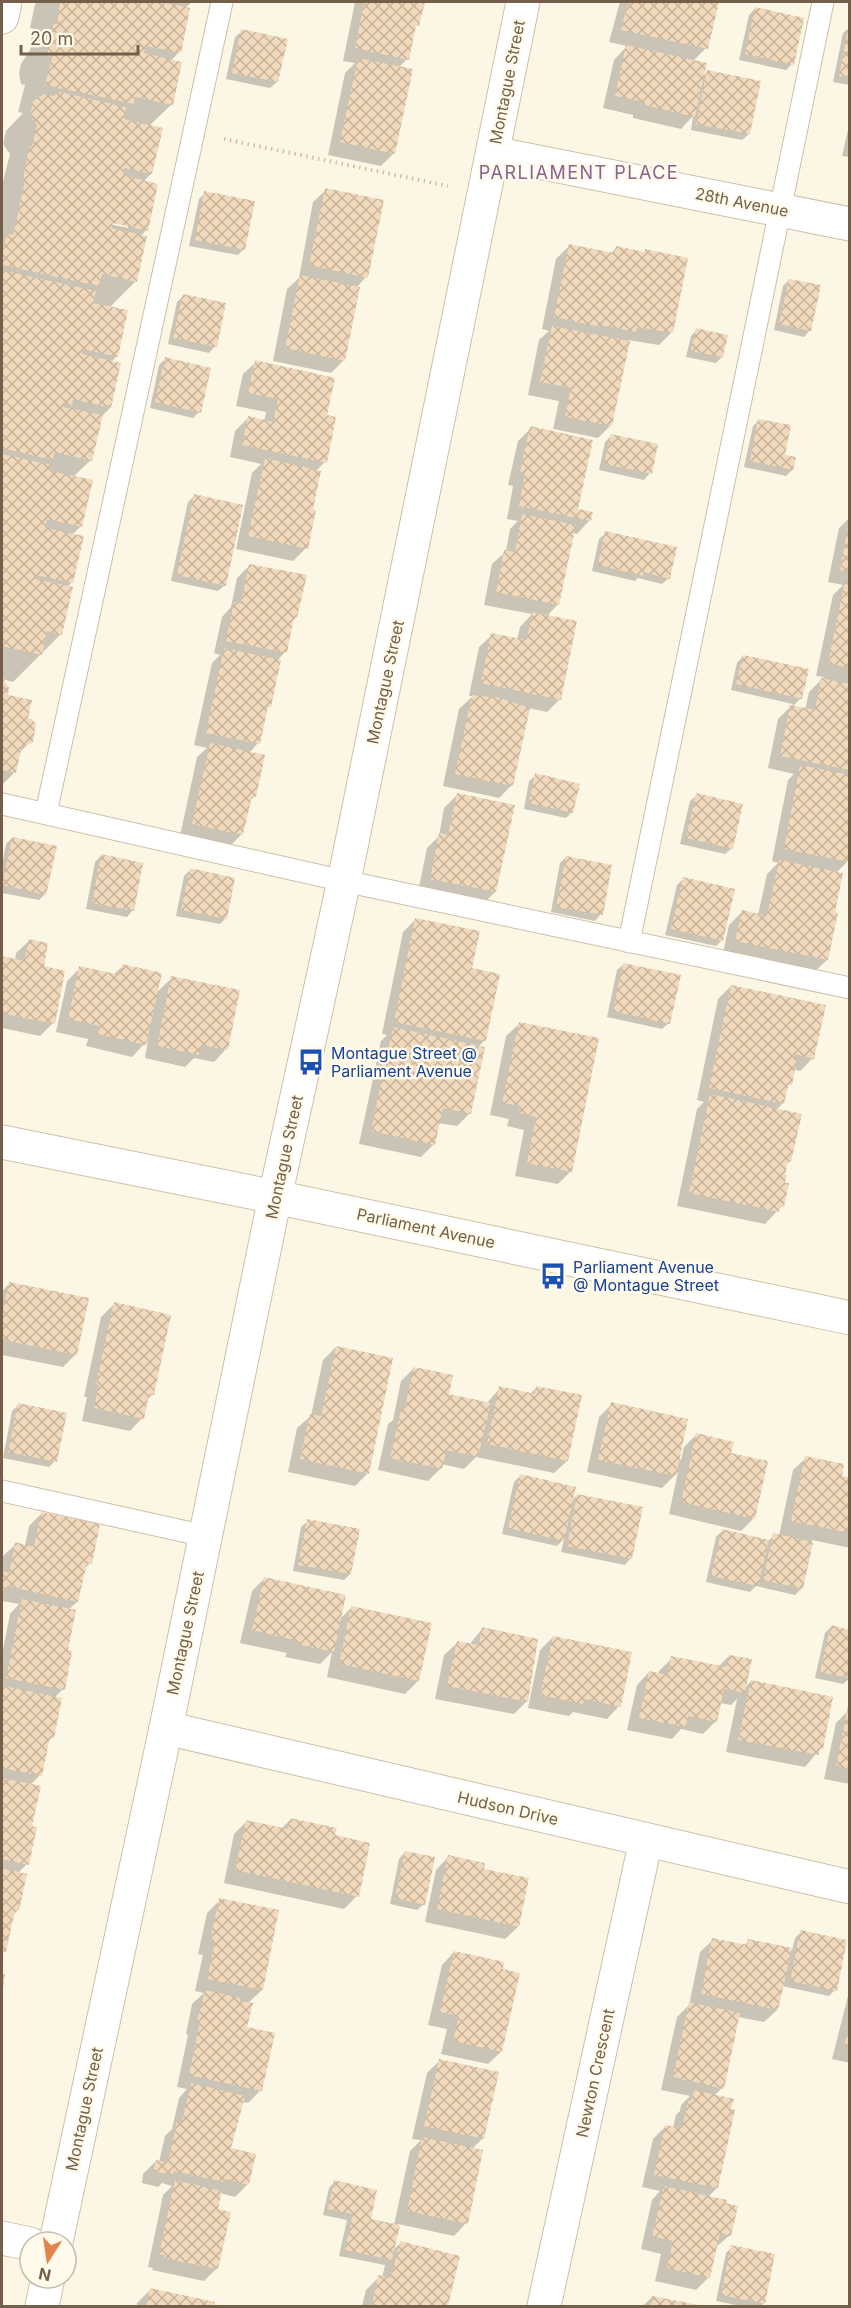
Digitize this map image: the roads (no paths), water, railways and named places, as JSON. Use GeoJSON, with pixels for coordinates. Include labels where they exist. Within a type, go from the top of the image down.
{"type":"FeatureCollection","features":[{"type":"Feature","properties":{"kind":"street"},"geometry":{"type":"LineString","coordinates":[[2,17],[5,2]]}},
{"type":"Feature","properties":{"kind":"street","name":"Montague Street"},"geometry":{"type":"LineString","coordinates":[[59,2230],[166,1728],[275,1197],[344,881],[524,2]]}},
{"type":"Feature","properties":{"kind":"street","name":"28th Avenue"},"geometry":{"type":"LineString","coordinates":[[493,153],[849,224]]}},
{"type":"Feature","properties":{"kind":"street","name":"Parliament Avenue"},"geometry":{"type":"LineString","coordinates":[[2,1142],[849,1318]]}},
{"type":"Feature","properties":{"kind":"street","name":"Hudson Drive"},"geometry":{"type":"LineString","coordinates":[[166,1728],[849,1887]]}},
{"type":"Feature","properties":{"kind":"street","name":"Newton Crescent"},"geometry":{"type":"LineString","coordinates":[[544,2307],[646,1840]]}},
{"type":"Feature","properties":{"kind":"street"},"geometry":{"type":"LineString","coordinates":[[2,2238],[18,2241]]}},
{"type":"Feature","properties":{"kind":"street"},"geometry":{"type":"LineString","coordinates":[[42,2307],[46,2290]]}},
{"type":"Feature","properties":{"kind":"lane"},"geometry":{"type":"LineString","coordinates":[[46,813],[222,2]]}},
{"type":"Feature","properties":{"kind":"lane"},"geometry":{"type":"LineString","coordinates":[[628,942],[823,2]]}},
{"type":"Feature","properties":{"kind":"lane"},"geometry":{"type":"LineString","coordinates":[[2,804],[344,881],[849,988]]}},
{"type":"Feature","properties":{"kind":"lane"},"geometry":{"type":"LineString","coordinates":[[2,1491],[205,1536]]}},
{"type":"Feature","properties":{"kind":"place","name":"Montague Street @ Parliament Avenue"},"geometry":{"type":"Point","coordinates":[311,1062]}},
{"type":"Feature","properties":{"kind":"place","name":"Parliament Avenue @ Montague Street"},"geometry":{"type":"Point","coordinates":[553,1276]}},
{"type":"Feature","properties":{"kind":"district","name":"PARLIAMENT PLACE"},"geometry":{"type":"Point","coordinates":[579,172]}}]}
